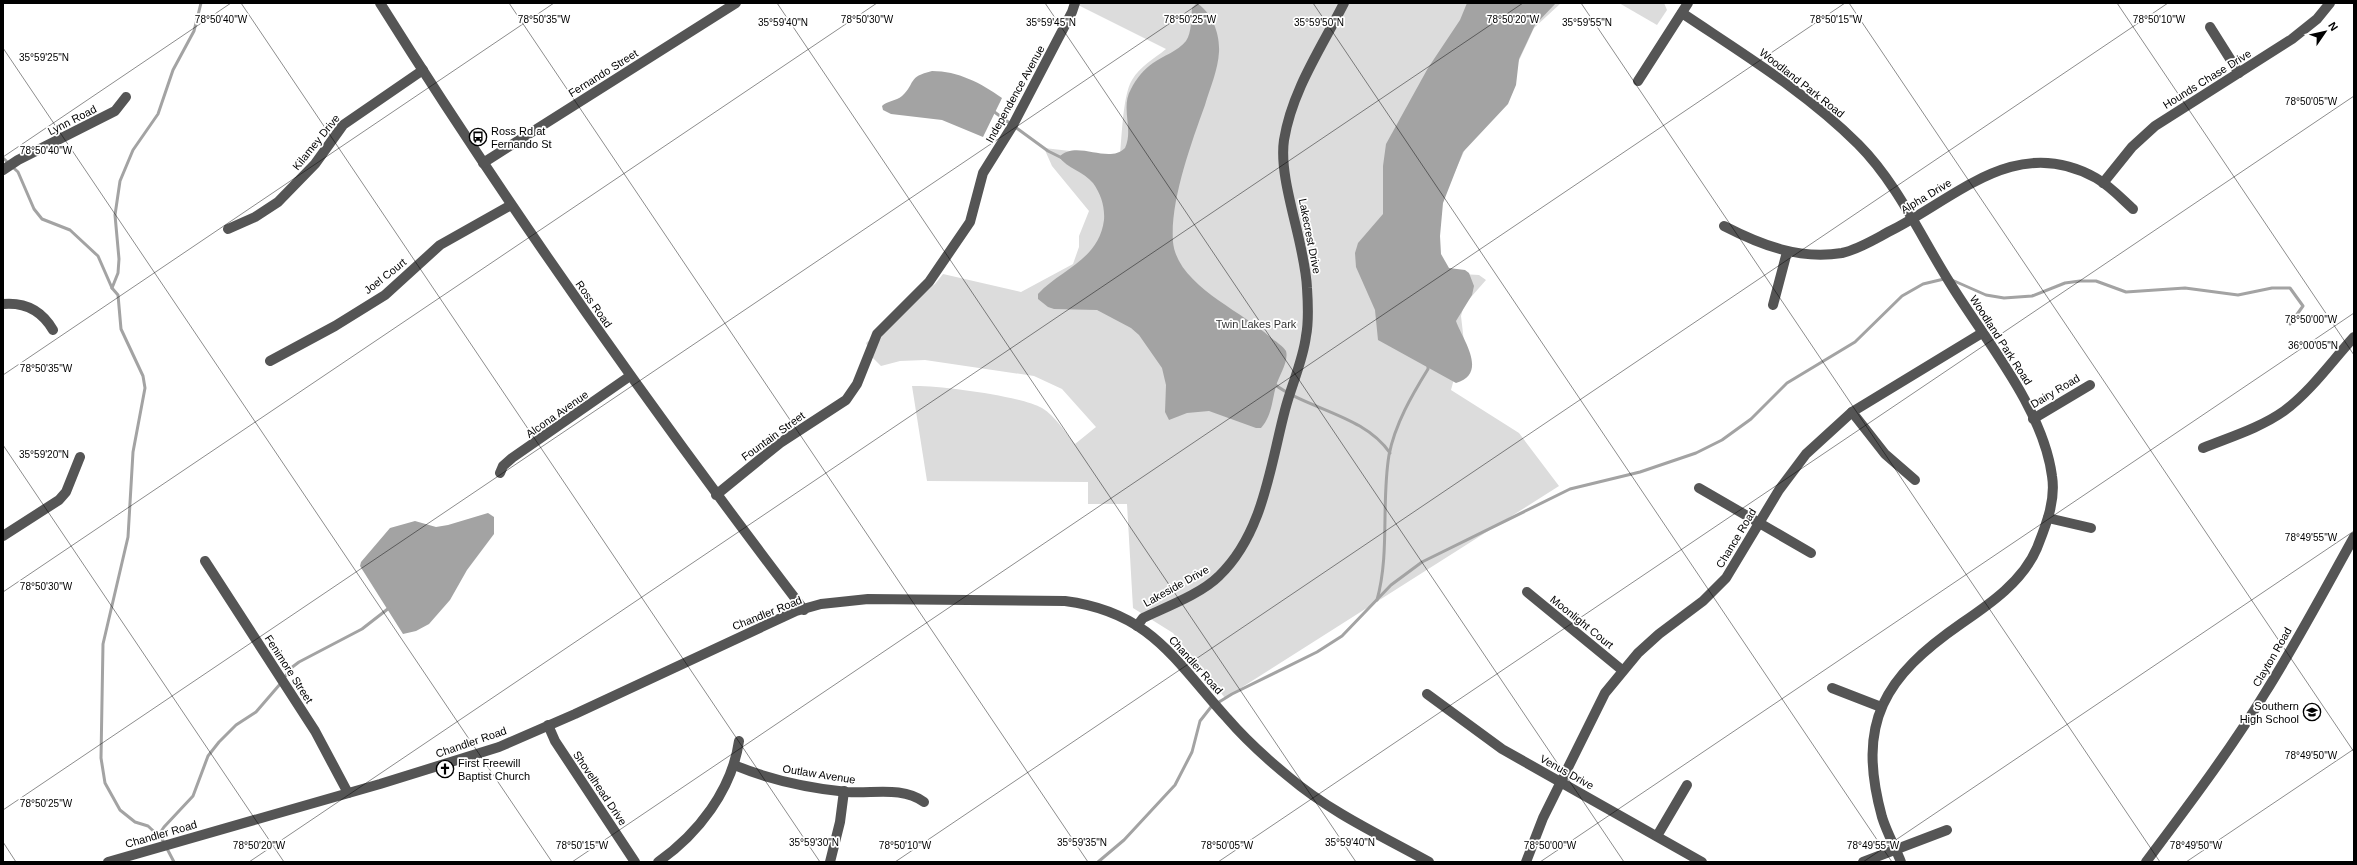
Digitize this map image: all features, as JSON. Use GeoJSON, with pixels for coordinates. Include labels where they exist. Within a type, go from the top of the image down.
{"type":"FeatureCollection","features":[{"type":"Feature","properties":{"kind":"street","name":"Ross Road"},"geometry":{"type":"LineString","coordinates":[[380,3],[511,205],[630,376],[716,494],[804,610]]}},
{"type":"Feature","properties":{"kind":"street","name":"Fernando Street"},"geometry":{"type":"LineString","coordinates":[[483,163],[736,3]]}},
{"type":"Feature","properties":{"kind":"street","name":"Independence Avenue"},"geometry":{"type":"LineString","coordinates":[[846,400],[857,384],[877,334],[929,282],[970,222],[983,173],[1013,125],[1072,12],[1075,3]]}},
{"type":"Feature","properties":{"kind":"street","name":"Lakecrest Drive"},"geometry":{"type":"LineString","coordinates":[[1227,567],[1242,548],[1265,493],[1288,400],[1306,336],[1307,284],[1303,251],[1283,159],[1284,141],[1300,88],[1344,3]]}},
{"type":"Feature","properties":{"kind":"street"},"geometry":{"type":"LineString","coordinates":[[1638,81],[1688,3]]}},
{"type":"Feature","properties":{"kind":"street","name":"Hounds Chase Drive"},"geometry":{"type":"LineString","coordinates":[[2103,183],[2132,147],[2155,126],[2306,29],[2330,3]]}},
{"type":"Feature","properties":{"kind":"street","name":"Woodland Park Road"},"geometry":{"type":"LineString","coordinates":[[1682,13],[1771,72],[1856,142],[1881,172],[1912,219],[1982,333],[2017,385],[2033,419],[2052,475],[2052,499],[2048,518],[2032,557],[2016,579],[1985,608],[1913,661],[1894,684],[1881,707],[1875,730],[1874,773],[1883,820],[1901,862]]}},
{"type":"Feature","properties":{"kind":"street"},"geometry":{"type":"LineString","coordinates":[[2210,27],[2239,73]]}},
{"type":"Feature","properties":{"kind":"street","name":"Kilamey Drive"},"geometry":{"type":"LineString","coordinates":[[228,228],[255,216],[278,202],[315,164],[343,126],[423,70]]}},
{"type":"Feature","properties":{"kind":"street","name":"Lynn Road"},"geometry":{"type":"LineString","coordinates":[[3,170],[18,160],[115,111],[126,97]]}},
{"type":"Feature","properties":{"kind":"street","name":"Alpha Drive"},"geometry":{"type":"LineString","coordinates":[[1724,226],[1750,240],[1787,252],[1809,255],[1843,252],[1912,219],[1979,178],[2012,165],[2032,163],[2052,164],[2076,170],[2103,183],[2133,209]]}},
{"type":"Feature","properties":{"kind":"street","name":"Joel Court"},"geometry":{"type":"LineString","coordinates":[[270,361],[335,326],[385,294],[440,245],[511,205]]}},
{"type":"Feature","properties":{"kind":"street"},"geometry":{"type":"LineString","coordinates":[[1773,305],[1787,252]]}},
{"type":"Feature","properties":{"kind":"street"},"geometry":{"type":"LineString","coordinates":[[3,304],[31,307],[48,320],[54,330]]}},
{"type":"Feature","properties":{"kind":"street","name":"Chance Road"},"geometry":{"type":"LineString","coordinates":[[1526,862],[1543,818],[1596,708],[1622,670],[1658,634],[1699,604],[1726,578],[1779,490],[1806,454],[1824,435],[1852,412],[1982,333]]}},
{"type":"Feature","properties":{"kind":"street"},"geometry":{"type":"LineString","coordinates":[[2203,448],[2255,427],[2284,411],[2354,337]]}},
{"type":"Feature","properties":{"kind":"street","name":"Alcona Avenue"},"geometry":{"type":"LineString","coordinates":[[500,473],[503,466],[512,458],[630,376]]}},
{"type":"Feature","properties":{"kind":"street","name":"Dairy Road"},"geometry":{"type":"LineString","coordinates":[[2033,419],[2090,385]]}},
{"type":"Feature","properties":{"kind":"street","name":"Fountain Street"},"geometry":{"type":"LineString","coordinates":[[716,494],[780,443],[846,400]]}},
{"type":"Feature","properties":{"kind":"street"},"geometry":{"type":"LineString","coordinates":[[1852,412],[1885,454],[1915,480]]}},
{"type":"Feature","properties":{"kind":"street"},"geometry":{"type":"LineString","coordinates":[[3,536],[59,500],[66,492],[80,457]]}},
{"type":"Feature","properties":{"kind":"street"},"geometry":{"type":"LineString","coordinates":[[1700,488],[1811,553]]}},
{"type":"Feature","properties":{"kind":"street"},"geometry":{"type":"LineString","coordinates":[[2048,518],[2091,528]]}},
{"type":"Feature","properties":{"kind":"street","name":"Clayton Road"},"geometry":{"type":"LineString","coordinates":[[2146,862],[2206,782],[2254,712],[2354,537]]}},
{"type":"Feature","properties":{"kind":"street","name":"Fenimore Street"},"geometry":{"type":"LineString","coordinates":[[205,561],[315,731],[348,793]]}},
{"type":"Feature","properties":{"kind":"street","name":"Lakeside Drive"},"geometry":{"type":"LineString","coordinates":[[1137,626],[1143,618],[1211,583],[1227,567]]}},
{"type":"Feature","properties":{"kind":"street","name":"Moonlight Court"},"geometry":{"type":"LineString","coordinates":[[1527,592],[1622,670]]}},
{"type":"Feature","properties":{"kind":"street","name":"Chandler Road"},"geometry":{"type":"LineString","coordinates":[[108,862],[348,793],[499,747],[770,623],[804,610],[851,600],[1065,601],[1091,606],[1113,613],[1137,626],[1170,651],[1237,728],[1291,778],[1320,800],[1429,862]]}},
{"type":"Feature","properties":{"kind":"street"},"geometry":{"type":"LineString","coordinates":[[1832,688],[1881,707]]}},
{"type":"Feature","properties":{"kind":"street","name":"Venus Drive"},"geometry":{"type":"LineString","coordinates":[[1427,694],[1490,741],[1702,862]]}},
{"type":"Feature","properties":{"kind":"street","name":"Shovelhead Drive"},"geometry":{"type":"LineString","coordinates":[[548,725],[555,741],[635,862]]}},
{"type":"Feature","properties":{"kind":"street"},"geometry":{"type":"LineString","coordinates":[[658,862],[683,844],[703,821],[734,765],[739,740]]}},
{"type":"Feature","properties":{"kind":"street","name":"Outlaw Avenue"},"geometry":{"type":"LineString","coordinates":[[734,765],[758,775],[792,784],[844,792],[907,793],[924,802]]}},
{"type":"Feature","properties":{"kind":"street"},"geometry":{"type":"LineString","coordinates":[[1657,836],[1687,785]]}},
{"type":"Feature","properties":{"kind":"street"},"geometry":{"type":"LineString","coordinates":[[830,862],[840,822],[844,792]]}},
{"type":"Feature","properties":{"kind":"street"},"geometry":{"type":"LineString","coordinates":[[1863,862],[1947,830]]}},
{"type":"Feature","properties":{"kind":"green space","name":"Twin Lakes Park"},"geometry":{"type":"Polygon","coordinates":[[[1080,3],[1561,3],[1534,28],[1516,67],[1471,136],[1446,191],[1436,227],[1443,273],[1479,275],[1486,280],[1464,305],[1461,316],[1464,342],[1451,390],[1519,433],[1559,486],[1225,698],[1173,633],[1133,608],[1127,504],[1088,504],[1088,482],[927,481],[912,386],[940,387],[979,392],[1017,399],[1032,404],[1047,411],[1060,424],[1075,444],[1096,427],[1062,389],[1034,376],[925,360],[900,361],[881,366],[872,357],[866,343],[935,284],[943,274],[1021,292],[1073,264],[1079,247],[1079,236],[1089,211],[1052,166],[1044,148],[1079,152],[1119,163],[1124,108],[1129,87],[1135,75],[1166,49],[1078,5],[1080,3]]]}},
{"type":"Feature","properties":{"kind":"green space"},"geometry":{"type":"Polygon","coordinates":[[[1619,3],[1664,3],[1667,10],[1657,25],[1619,3]]]}},
{"type":"Feature","properties":{"kind":"shaded area"},"geometry":{"type":"Polygon","coordinates":[[[1467,3],[1556,3],[1535,25],[1519,59],[1516,85],[1508,104],[1463,152],[1443,203],[1440,236],[1441,254],[1449,268],[1465,270],[1469,273],[1474,286],[1472,295],[1456,321],[1471,355],[1471,372],[1466,378],[1456,383],[1378,340],[1375,310],[1356,267],[1355,253],[1358,243],[1383,214],[1383,166],[1386,144],[1428,68],[1460,20],[1467,3]]]}},
{"type":"Feature","properties":{"kind":"shaded area"},"geometry":{"type":"Polygon","coordinates":[[[1196,4],[1203,8],[1212,19],[1217,32],[1219,52],[1214,79],[1188,155],[1178,191],[1173,226],[1173,242],[1177,257],[1186,271],[1198,284],[1212,296],[1258,327],[1281,345],[1286,351],[1287,355],[1285,364],[1276,386],[1270,413],[1261,428],[1256,428],[1209,411],[1187,413],[1169,420],[1165,412],[1166,385],[1162,368],[1139,335],[1131,328],[1097,310],[1054,309],[1048,307],[1038,299],[1038,294],[1047,285],[1078,263],[1095,245],[1101,234],[1104,220],[1102,201],[1093,183],[1062,161],[1059,157],[1066,152],[1075,150],[1110,154],[1118,153],[1125,148],[1128,133],[1127,104],[1131,89],[1146,68],[1183,45],[1188,37],[1190,29],[1192,8],[1196,4]]]}},
{"type":"Feature","properties":{"kind":"shaded area"},"geometry":{"type":"Polygon","coordinates":[[[932,71],[951,73],[969,79],[986,87],[1002,98],[983,137],[942,120],[891,114],[883,110],[882,106],[886,103],[902,96],[915,78],[932,71]]]}},
{"type":"Feature","properties":{"kind":"shaded area"},"geometry":{"type":"Polygon","coordinates":[[[488,513],[494,517],[494,534],[467,570],[450,600],[429,624],[416,631],[403,634],[360,566],[361,562],[390,528],[415,521],[436,527],[488,513]]]}},
{"type":"Feature","properties":{"kind":"waterway"},"geometry":{"type":"LineString","coordinates":[[112,288],[118,273],[119,259],[115,215],[120,181],[133,150],[158,114],[173,70],[194,31],[201,3]]}},
{"type":"Feature","properties":{"kind":"waterway"},"geometry":{"type":"LineString","coordinates":[[993,111],[1048,151],[1062,158]]}},
{"type":"Feature","properties":{"kind":"waterway"},"geometry":{"type":"LineString","coordinates":[[3,158],[18,172],[34,209],[42,219],[70,230],[98,256],[112,288],[118,295],[121,329],[143,376],[145,388],[133,452],[128,537],[103,644],[101,758],[105,783],[120,810],[135,822],[148,826],[162,839],[174,862]]}},
{"type":"Feature","properties":{"kind":"waterway"},"geometry":{"type":"LineString","coordinates":[[1098,862],[1124,840],[1175,785],[1192,752],[1200,721],[1211,707],[1232,694],[1317,652],[1342,636],[1391,585],[1422,562],[1570,489],[1640,472],[1696,453],[1722,440],[1751,419],[1787,383],[1855,342],[1902,296],[1923,284],[1944,279]]}},
{"type":"Feature","properties":{"kind":"waterway"},"geometry":{"type":"LineString","coordinates":[[1952,280],[1986,295],[2004,298],[2032,296],[2065,283],[2080,281],[2096,281],[2126,292],[2185,288],[2238,295],[2272,288],[2290,288],[2303,306],[2290,324]]}},
{"type":"Feature","properties":{"kind":"waterway"},"geometry":{"type":"LineString","coordinates":[[1377,600],[1383,564],[1389,455],[1395,432],[1410,399],[1428,369],[1428,365]]}},
{"type":"Feature","properties":{"kind":"waterway"},"geometry":{"type":"LineString","coordinates":[[1274,384],[1288,393],[1351,421],[1379,440],[1390,453]]}},
{"type":"Feature","properties":{"kind":"waterway"},"geometry":{"type":"LineString","coordinates":[[284,678],[291,668],[299,662],[362,629],[389,608]]}},
{"type":"Feature","properties":{"kind":"waterway"},"geometry":{"type":"LineString","coordinates":[[158,836],[164,827],[193,796],[208,756],[219,742],[236,725],[256,712],[281,683]]}},
{"type":"Feature","properties":{"kind":"place","name":"Ross Rd at Fernando St"},"geometry":{"type":"Point","coordinates":[478,137]}},
{"type":"Feature","properties":{"kind":"place","name":"Southern High School"},"geometry":{"type":"Point","coordinates":[2312,712]}},
{"type":"Feature","properties":{"kind":"place","name":"First Freewill Baptist Church"},"geometry":{"type":"Point","coordinates":[445,769]}}]}
